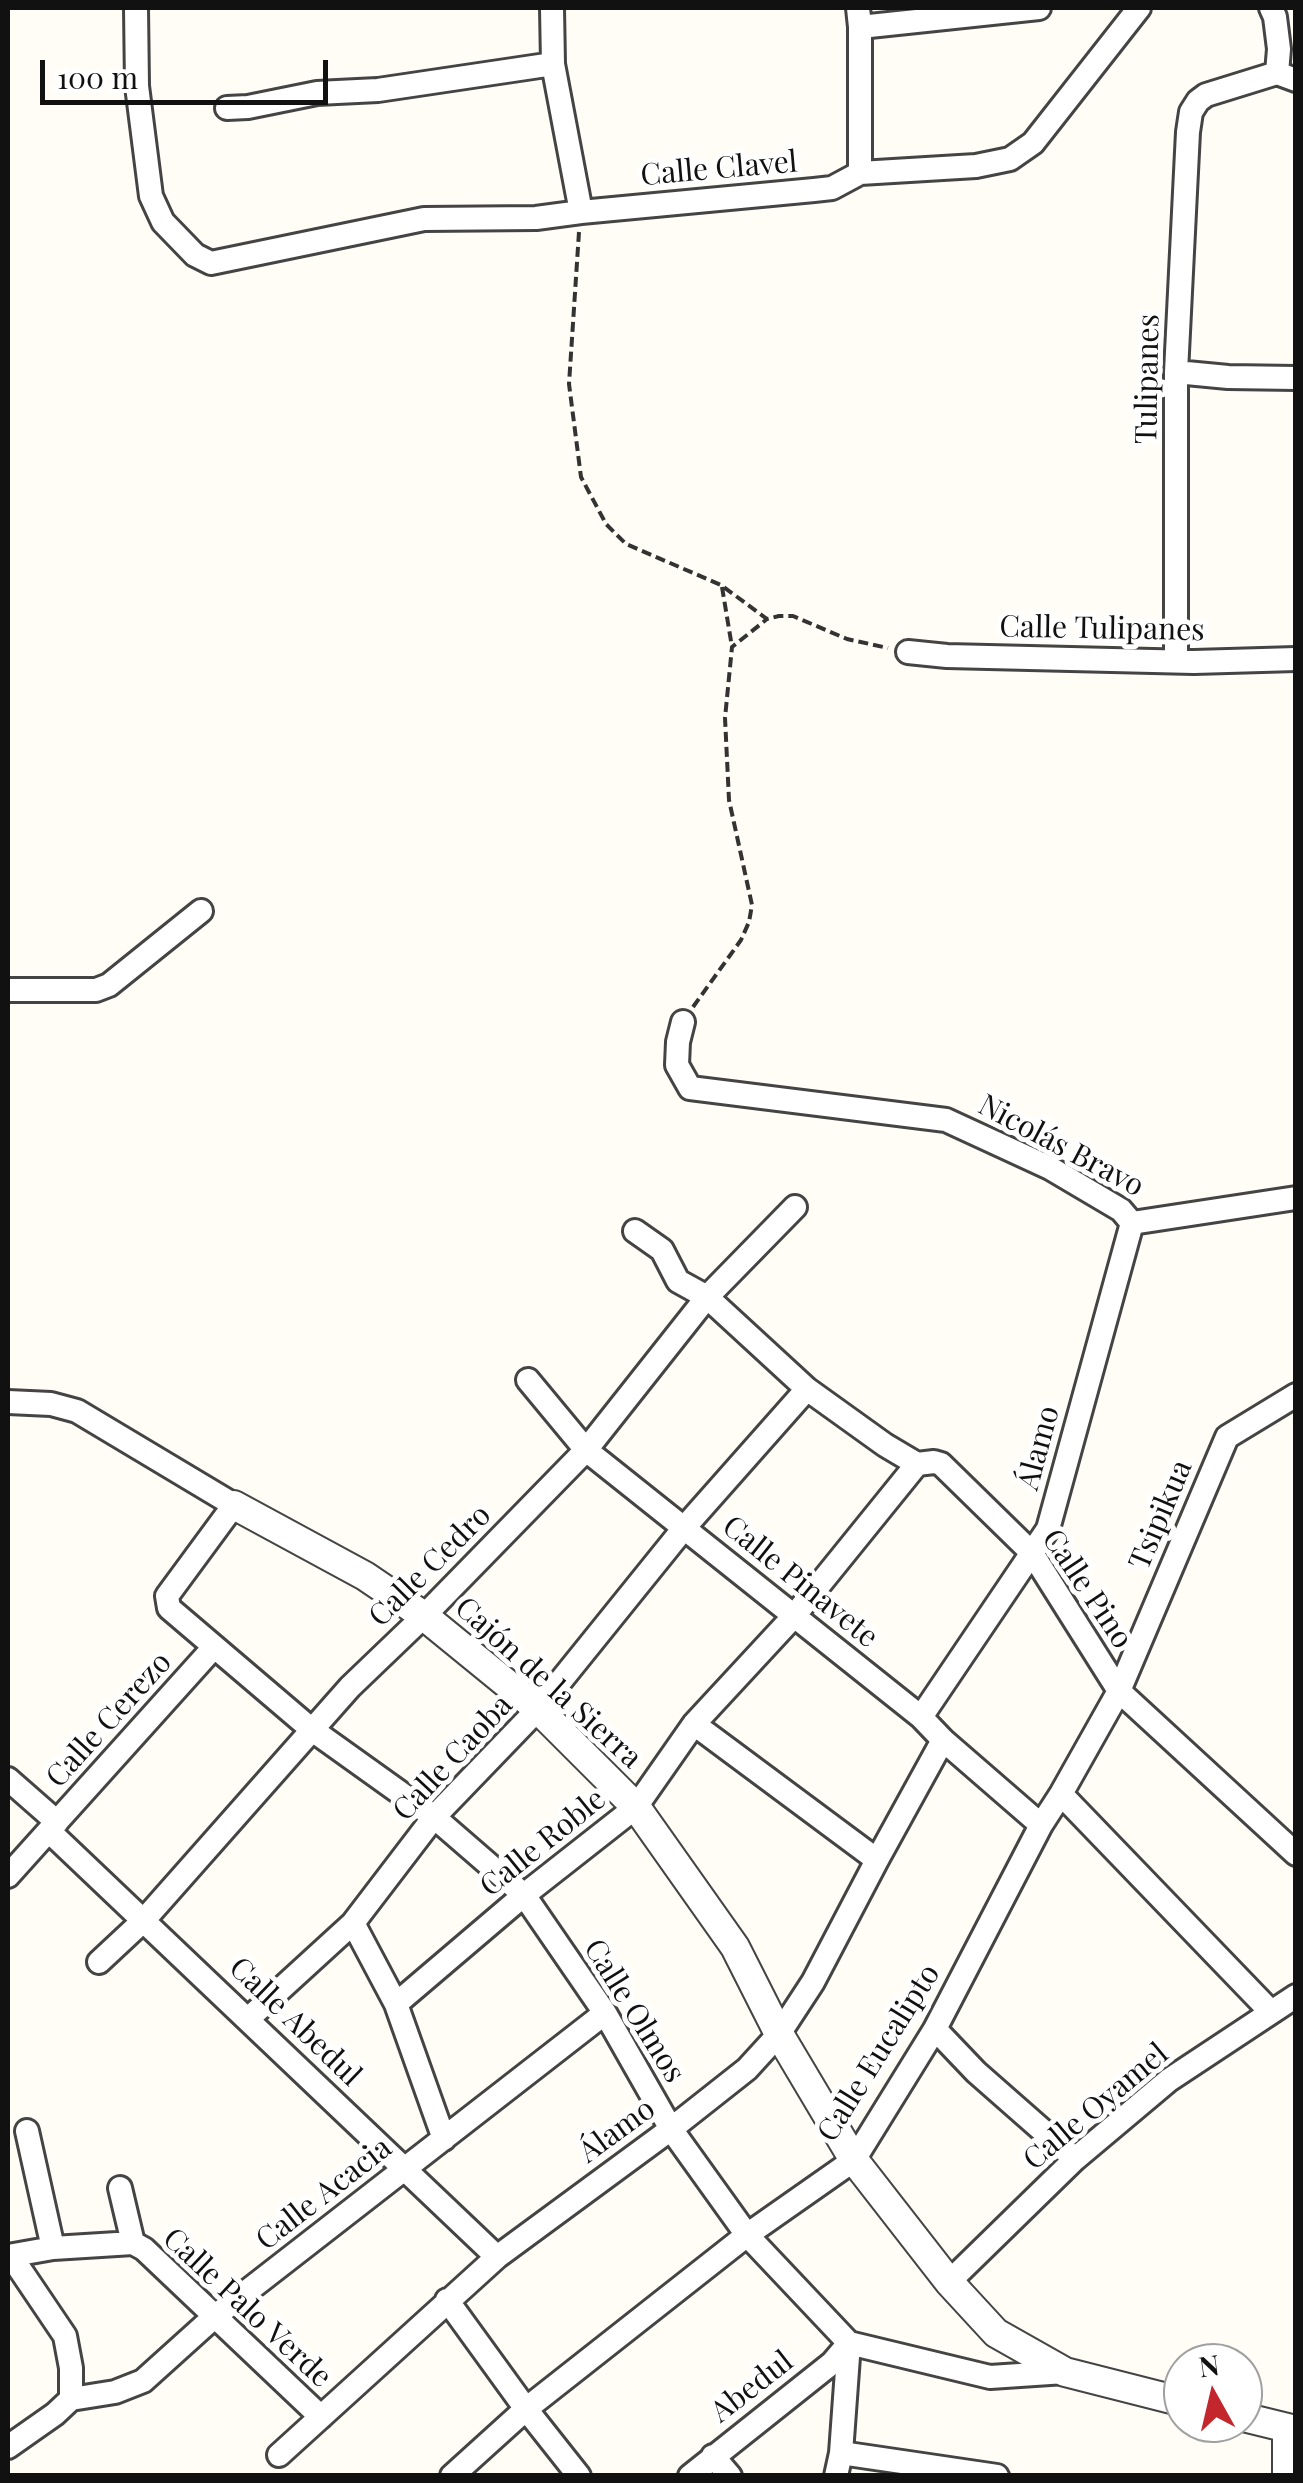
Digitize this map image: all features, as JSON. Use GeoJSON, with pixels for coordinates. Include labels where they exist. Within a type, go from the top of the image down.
{"type":"FeatureCollection","features":[{"type":"Feature","properties":{"kind":"street","name":"Calle Clavel"},"geometry":{"type":"LineString","coordinates":[[136,8],[136,86],[151,196],[163,222],[195,255],[212,263],[424,219],[536,218],[814,190],[832,188],[860,173],[976,166],[1010,159],[1033,143],[1139,8]]}},
{"type":"Feature","properties":{"kind":"street"},"geometry":{"type":"LineString","coordinates":[[552,8],[553,64],[581,212]]}},
{"type":"Feature","properties":{"kind":"street"},"geometry":{"type":"LineString","coordinates":[[860,173],[859,18],[1038,8]]}},
{"type":"Feature","properties":{"kind":"street"},"geometry":{"type":"LineString","coordinates":[[1270,8],[1286,77]]}},
{"type":"Feature","properties":{"kind":"street"},"geometry":{"type":"LineString","coordinates":[[226,108],[553,64]]}},
{"type":"Feature","properties":{"kind":"street","name":"Tulipanes"},"geometry":{"type":"LineString","coordinates":[[1176,660],[1176,372],[1191,112],[1206,96],[1286,77]]}},
{"type":"Feature","properties":{"kind":"street"},"geometry":{"type":"LineString","coordinates":[[1176,372],[1296,378]]}},
{"type":"Feature","properties":{"kind":"street","name":"Calle Tulipanes"},"geometry":{"type":"LineString","coordinates":[[908,652],[1242,662],[1296,659]]}},
{"type":"Feature","properties":{"kind":"street"},"geometry":{"type":"LineString","coordinates":[[8,990],[96,990],[201,912]]}},
{"type":"Feature","properties":{"kind":"street","name":"Nicolás Bravo"},"geometry":{"type":"LineString","coordinates":[[683,1022],[677,1065],[690,1088],[946,1120],[1050,1168],[1121,1210],[1132,1223],[1296,1198]]}},
{"type":"Feature","properties":{"kind":"street","name":"Calle Cedro"},"geometry":{"type":"LineString","coordinates":[[99,1962],[144,1920],[350,1687],[586,1450],[706,1297],[795,1207]]}},
{"type":"Feature","properties":{"kind":"street","name":"Álamo"},"geometry":{"type":"LineString","coordinates":[[921,1717],[1048,1529],[1132,1223]]}},
{"type":"Feature","properties":{"kind":"street","name":"Calle Pino"},"geometry":{"type":"LineString","coordinates":[[634,1231],[662,1250],[678,1281],[706,1297],[807,1389],[917,1464],[941,1464],[1032,1553],[1119,1691],[1296,1854]]}},
{"type":"Feature","properties":{"kind":"street","name":"Calle Pinavete"},"geometry":{"type":"LineString","coordinates":[[528,1380],[586,1450],[921,1717],[1041,1825]]}},
{"type":"Feature","properties":{"kind":"street","name":"Calle Caoba"},"geometry":{"type":"LineString","coordinates":[[248,2019],[353,1923],[434,1817],[538,1709],[684,1528],[807,1389]]}},
{"type":"Feature","properties":{"kind":"street","name":"Tsipikua"},"geometry":{"type":"LineString","coordinates":[[1119,1691],[1227,1437],[1296,1395]]}},
{"type":"Feature","properties":{"kind":"street"},"geometry":{"type":"LineString","coordinates":[[8,1402],[51,1404],[76,1410],[234,1504]]}},
{"type":"Feature","properties":{"kind":"street","name":"Calle Roble"},"geometry":{"type":"LineString","coordinates":[[396,2004],[636,1807],[694,1724],[794,1616],[917,1464]]}},
{"type":"Feature","properties":{"kind":"street","name":"Calle Olmos"},"geometry":{"type":"LineString","coordinates":[[234,1504],[167,1596],[169,1608],[311,1729],[434,1817],[524,1896],[605,2013],[671,2130],[747,2235],[849,2343]]}},
{"type":"Feature","properties":{"kind":"street","name":"Cajón de la Sierra"},"geometry":{"type":"LineString","coordinates":[[234,1504],[365,1576],[424,1616],[538,1709],[636,1807],[734,1947],[854,2160],[949,2282],[996,2332],[1065,2372],[1163,2397]]}},
{"type":"Feature","properties":{"kind":"street","name":"Calle Cerezo"},"geometry":{"type":"LineString","coordinates":[[8,1876],[214,1646]]}},
{"type":"Feature","properties":{"kind":"street","name":"Calle Eucalipto"},"geometry":{"type":"LineString","coordinates":[[452,2476],[526,2408],[747,2235],[854,2160],[934,2029],[1041,1825],[1119,1691]]}},
{"type":"Feature","properties":{"kind":"street"},"geometry":{"type":"LineString","coordinates":[[694,1724],[877,1860]]}},
{"type":"Feature","properties":{"kind":"street","name":"Álamo"},"geometry":{"type":"LineString","coordinates":[[279,2454],[498,2257],[748,2069],[780,2034],[813,1982],[944,1740]]}},
{"type":"Feature","properties":{"kind":"street","name":"Calle Abedul"},"geometry":{"type":"LineString","coordinates":[[8,1779],[144,1920],[498,2257]]}},
{"type":"Feature","properties":{"kind":"street"},"geometry":{"type":"LineString","coordinates":[[1061,1794],[1271,2012]]}},
{"type":"Feature","properties":{"kind":"street"},"geometry":{"type":"LineString","coordinates":[[353,1923],[396,2004],[444,2139]]}},
{"type":"Feature","properties":{"kind":"street","name":"Calle Oyamel"},"geometry":{"type":"LineString","coordinates":[[949,2282],[1076,2159],[1169,2080],[1296,1996]]}},
{"type":"Feature","properties":{"kind":"street","name":"Calle Acacia"},"geometry":{"type":"LineString","coordinates":[[71,2399],[115,2392],[143,2381],[214,2317],[605,2013]]}},
{"type":"Feature","properties":{"kind":"street"},"geometry":{"type":"LineString","coordinates":[[934,2029],[976,2072],[1076,2159]]}},
{"type":"Feature","properties":{"kind":"street"},"geometry":{"type":"LineString","coordinates":[[27,2131],[53,2248]]}},
{"type":"Feature","properties":{"kind":"street"},"geometry":{"type":"LineString","coordinates":[[8,2447],[71,2399],[65,2336],[9,2256],[53,2248],[133,2243],[120,2188]]}},
{"type":"Feature","properties":{"kind":"street","name":"Calle Palo Verde"},"geometry":{"type":"LineString","coordinates":[[133,2243],[144,2249],[320,2417]]}},
{"type":"Feature","properties":{"kind":"street"},"geometry":{"type":"LineString","coordinates":[[448,2300],[579,2476]]}},
{"type":"Feature","properties":{"kind":"street"},"geometry":{"type":"LineString","coordinates":[[997,2476],[838,2464],[849,2343],[990,2377],[1065,2372]]}},
{"type":"Feature","properties":{"kind":"street","name":"Abedul"},"geometry":{"type":"LineString","coordinates":[[690,2476],[832,2363],[849,2343]]}},
{"type":"Feature","properties":{"kind":"street"},"geometry":{"type":"LineString","coordinates":[[1263,2423],[1291,2429],[1287,2476]]}},
{"type":"Feature","properties":{"kind":"street"},"geometry":{"type":"LineString","coordinates":[[713,2456],[730,2476]]}},
{"type":"Feature","properties":{"kind":"path"},"geometry":{"type":"LineString","coordinates":[[581,212],[570,384],[581,478],[606,524],[626,544],[721,586],[767,619]]}},
{"type":"Feature","properties":{"kind":"path"},"geometry":{"type":"LineString","coordinates":[[683,1022],[741,940],[752,905],[728,800],[725,718],[732,646],[721,586]]}},
{"type":"Feature","properties":{"kind":"path"},"geometry":{"type":"LineString","coordinates":[[732,646],[767,619],[793,616],[846,639],[908,652]]}}]}
